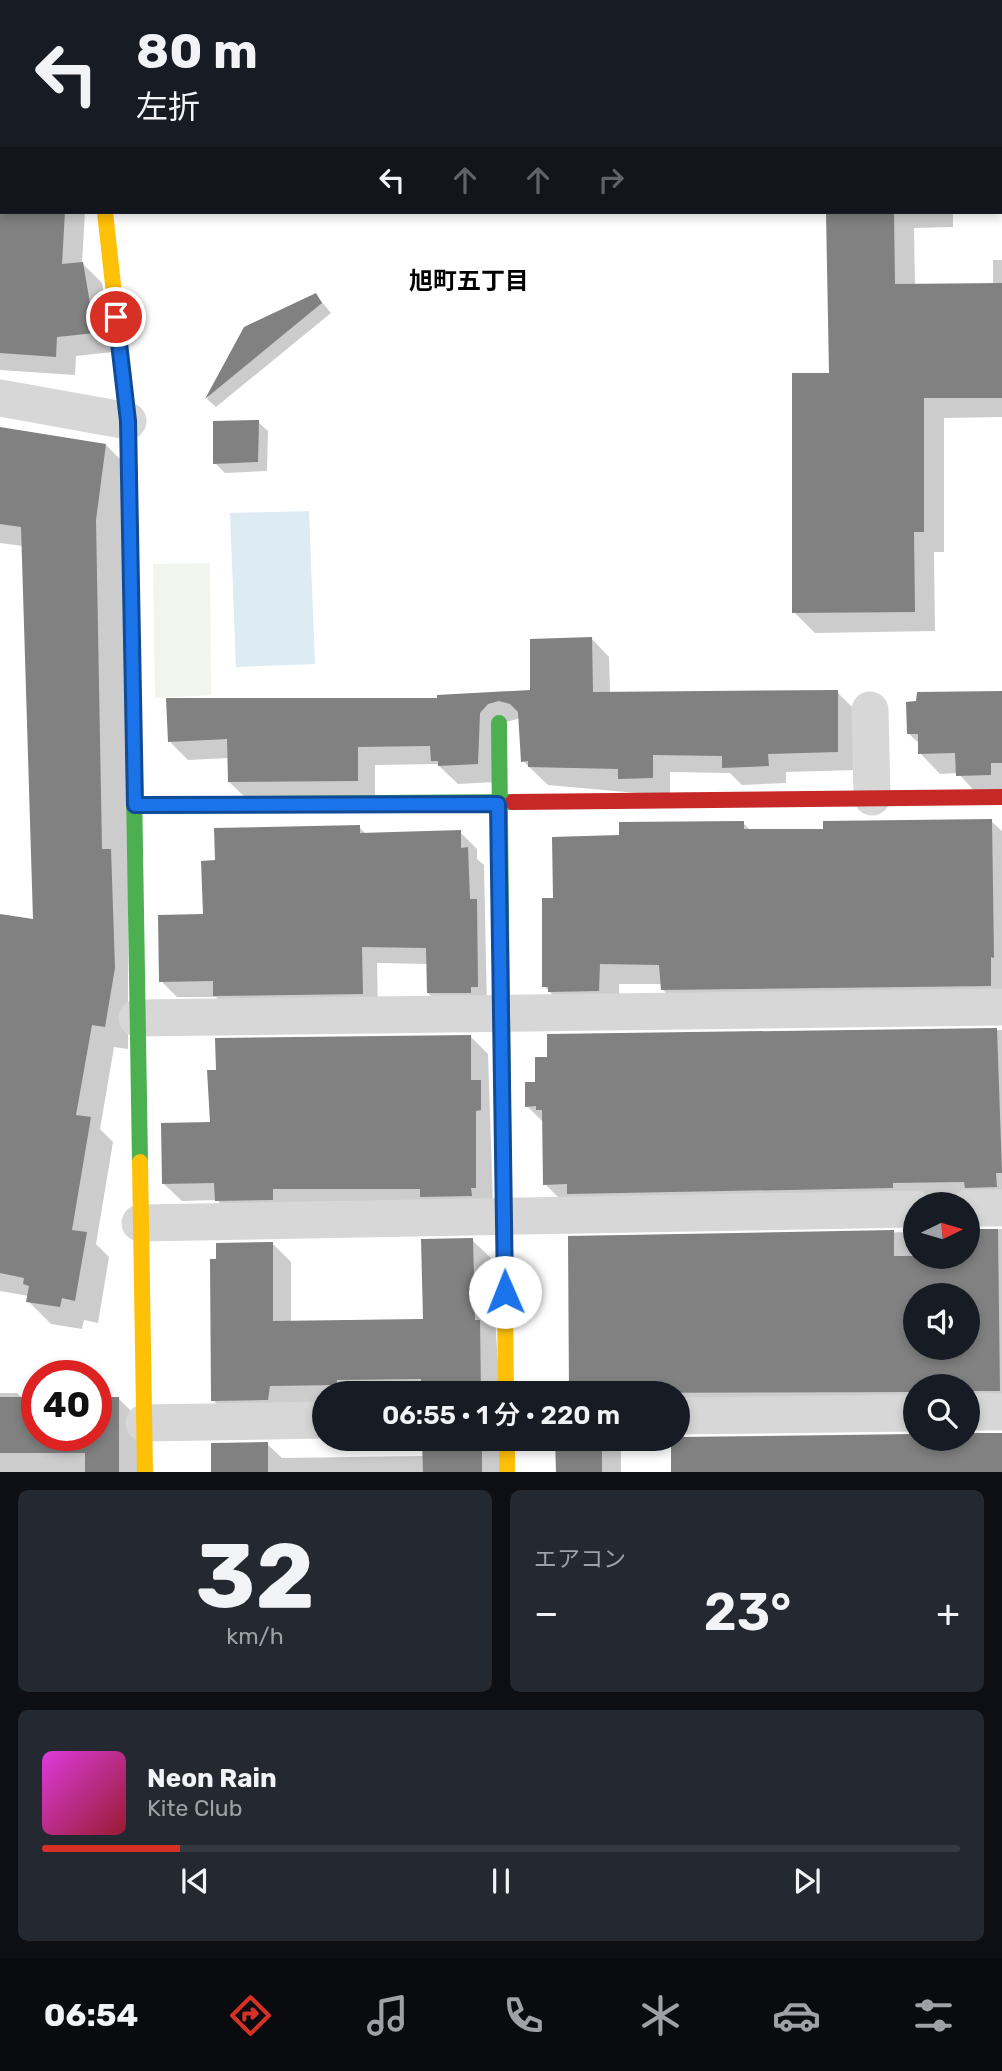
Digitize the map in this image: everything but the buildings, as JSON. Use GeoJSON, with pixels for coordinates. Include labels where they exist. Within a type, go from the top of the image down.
{"type":"FeatureCollection","features":[{"type":"Feature","properties":{"kind":"street"},"geometry":{"type":"LineString","coordinates":[[105,214],[128,421],[145,1472]]}},
{"type":"Feature","properties":{"kind":"street"},"geometry":{"type":"LineString","coordinates":[[0,398],[128,421]]}},
{"type":"Feature","properties":{"kind":"street"},"geometry":{"type":"LineString","coordinates":[[870,710],[872,797]]}},
{"type":"Feature","properties":{"kind":"street"},"geometry":{"type":"LineString","coordinates":[[499,723],[506,1381]]}},
{"type":"Feature","properties":{"kind":"street"},"geometry":{"type":"LineString","coordinates":[[135,805],[498,804],[1002,797]]}},
{"type":"Feature","properties":{"kind":"street"},"geometry":{"type":"LineString","coordinates":[[136,1018],[1002,1007]]}},
{"type":"Feature","properties":{"kind":"street"},"geometry":{"type":"LineString","coordinates":[[980,1208],[1002,1208]]}},
{"type":"Feature","properties":{"kind":"street"},"geometry":{"type":"LineString","coordinates":[[140,1223],[903,1209]]}},
{"type":"Feature","properties":{"kind":"street"},"geometry":{"type":"LineString","coordinates":[[980,1412],[1002,1412]]}},
{"type":"Feature","properties":{"kind":"street"},"geometry":{"type":"LineString","coordinates":[[690,1416],[903,1413]]}},
{"type":"Feature","properties":{"kind":"street"},"geometry":{"type":"LineString","coordinates":[[144,1423],[312,1420]]}},
{"type":"Feature","properties":{"kind":"street"},"geometry":{"type":"LineString","coordinates":[[507,1451],[507,1472]]}},
{"type":"Feature","properties":{"kind":"shaded area"},"geometry":{"type":"Polygon","coordinates":[[[309,511],[315,664],[236,667],[230,513],[309,511]]]}},
{"type":"Feature","properties":{"kind":"shaded area"},"geometry":{"type":"Polygon","coordinates":[[[210,563],[211,695],[155,698],[153,564],[210,563]]]}},
{"type":"Feature","properties":{"kind":"traffic: fast"},"geometry":{"type":"LineString","coordinates":[[131,600],[140,1162]]}},
{"type":"Feature","properties":{"kind":"traffic: fast"},"geometry":{"type":"LineString","coordinates":[[499,723],[505,1304]]}},
{"type":"Feature","properties":{"kind":"traffic: fast"},"geometry":{"type":"LineString","coordinates":[[135,805],[513,802]]}},
{"type":"Feature","properties":{"kind":"traffic: slow"},"geometry":{"type":"LineString","coordinates":[[105,214],[128,421],[131,600]]}},
{"type":"Feature","properties":{"kind":"traffic: slow"},"geometry":{"type":"LineString","coordinates":[[140,1162],[145,1472]]}},
{"type":"Feature","properties":{"kind":"traffic: slow"},"geometry":{"type":"LineString","coordinates":[[505,1304],[506,1381]]}},
{"type":"Feature","properties":{"kind":"traffic: slow"},"geometry":{"type":"LineString","coordinates":[[507,1451],[507,1472]]}},
{"type":"Feature","properties":{"kind":"traffic: jam"},"geometry":{"type":"LineString","coordinates":[[513,802],[1002,797]]}},
{"type":"Feature","properties":{"kind":"district","name":"旭町五丁目"},"geometry":{"type":"Point","coordinates":[469,281]}},
{"type":"Feature","properties":{"kind":"route"},"geometry":{"type":"LineString","coordinates":[[116,317],[128,421],[135,805],[498,804],[505,1292]]}}]}
